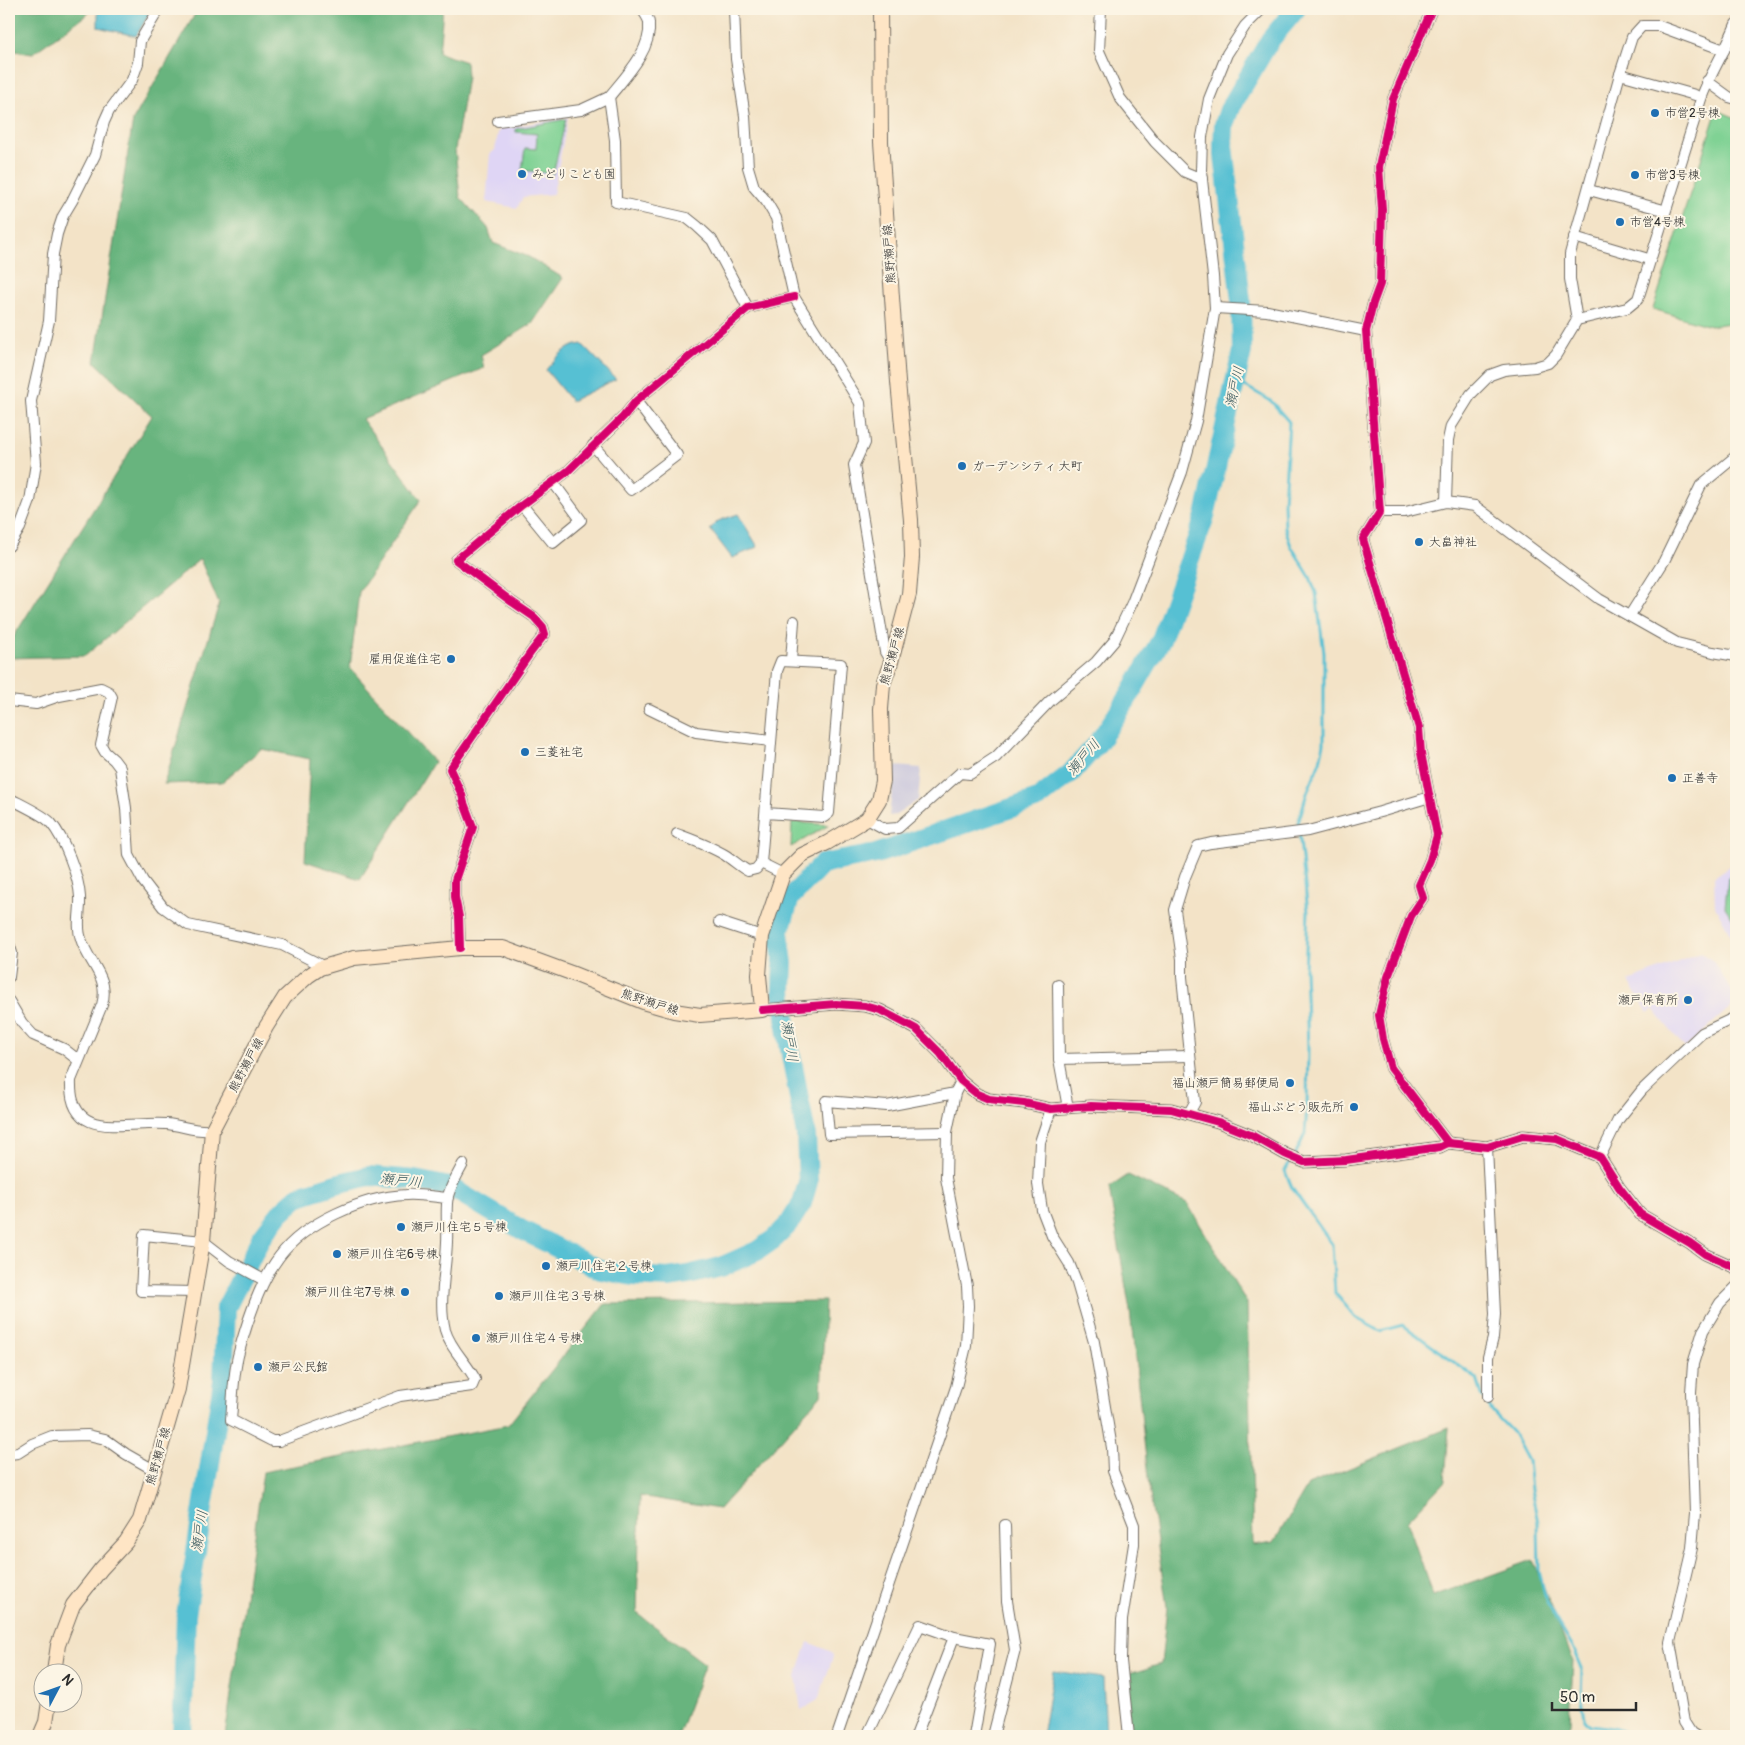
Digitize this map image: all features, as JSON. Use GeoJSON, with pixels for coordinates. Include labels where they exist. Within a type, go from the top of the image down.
{"type":"FeatureCollection","features":[{"type":"Feature","properties":{"kind":"main road","name":"熊野瀬戸線"},"geometry":{"type":"LineString","coordinates":[[55,1662],[58,1645],[73,1605],[101,1569],[126,1542],[140,1520],[178,1389],[203,1241],[212,1130],[266,1027],[285,997],[320,968],[354,958],[460,948],[503,948],[571,972],[646,1003],[674,1011],[700,1015],[767,1010],[760,975],[762,936],[783,874],[802,855],[828,843],[867,818],[879,800],[883,781],[883,684],[891,662],[909,594],[912,557],[911,520],[898,382],[881,142],[880,9]]}},
{"type":"Feature","properties":{"kind":"main road"},"geometry":{"type":"LineString","coordinates":[[40,1736],[46,1722],[48,1712]]}},
{"type":"Feature","properties":{"kind":"street"},"geometry":{"type":"LineString","coordinates":[[9,546],[20,528],[30,501],[36,463],[31,401],[49,321],[53,254],[57,234],[63,216],[95,155],[109,111],[132,80],[138,63],[140,41],[159,9]]}},
{"type":"Feature","properties":{"kind":"street"},"geometry":{"type":"LineString","coordinates":[[498,121],[581,110],[608,97],[634,65],[646,46],[649,22],[642,9]]}},
{"type":"Feature","properties":{"kind":"street"},"geometry":{"type":"LineString","coordinates":[[734,9],[736,59],[745,116],[748,167],[754,187],[766,201],[776,218],[794,297],[860,403],[864,443],[854,465],[885,652],[891,662]]}},
{"type":"Feature","properties":{"kind":"street"},"geometry":{"type":"LineString","coordinates":[[1101,9],[1099,52],[1120,98],[1155,142],[1185,172],[1202,179]]}},
{"type":"Feature","properties":{"kind":"street"},"geometry":{"type":"LineString","coordinates":[[867,818],[885,830],[898,828],[960,773],[970,774],[996,756],[1050,701],[1096,662],[1114,641],[1132,603],[1182,472],[1196,421],[1217,308],[1202,179],[1202,137],[1209,99],[1227,54],[1245,26],[1262,9]]}},
{"type":"Feature","properties":{"kind":"street"},"geometry":{"type":"LineString","coordinates":[[1432,9],[1393,99],[1379,167],[1382,209],[1380,284],[1366,331],[1380,512],[1363,539],[1364,548],[1384,608],[1419,728],[1421,753],[1437,835],[1430,860],[1419,885],[1423,898],[1411,916],[1388,978],[1379,1015],[1382,1039],[1391,1068],[1448,1143]]}},
{"type":"Feature","properties":{"kind":"street"},"geometry":{"type":"LineString","coordinates":[[1577,320],[1627,308],[1638,299],[1707,81],[1736,24]]}},
{"type":"Feature","properties":{"kind":"street"},"geometry":{"type":"LineString","coordinates":[[1446,502],[1448,440],[1451,426],[1471,394],[1490,375],[1504,370],[1535,367],[1548,363],[1556,355],[1577,320],[1570,279],[1570,254],[1632,37],[1642,26],[1659,26],[1724,50]]}},
{"type":"Feature","properties":{"kind":"street"},"geometry":{"type":"LineString","coordinates":[[1620,74],[1695,96]]}},
{"type":"Feature","properties":{"kind":"street"},"geometry":{"type":"LineString","coordinates":[[1707,81],[1736,99]]}},
{"type":"Feature","properties":{"kind":"street"},"geometry":{"type":"LineString","coordinates":[[608,97],[615,140],[616,202],[688,218],[698,226],[712,240],[748,308]]}},
{"type":"Feature","properties":{"kind":"street"},"geometry":{"type":"LineString","coordinates":[[1589,190],[1660,209]]}},
{"type":"Feature","properties":{"kind":"street"},"geometry":{"type":"LineString","coordinates":[[1574,237],[1645,258]]}},
{"type":"Feature","properties":{"kind":"street"},"geometry":{"type":"LineString","coordinates":[[460,948],[455,880],[473,826],[450,769],[545,634],[544,627],[534,616],[456,560],[522,505],[568,471],[593,444],[624,417],[636,401],[748,308],[794,297]]}},
{"type":"Feature","properties":{"kind":"street"},"geometry":{"type":"LineString","coordinates":[[1217,308],[1263,310],[1366,331]]}},
{"type":"Feature","properties":{"kind":"street"},"geometry":{"type":"LineString","coordinates":[[593,444],[631,490],[678,455],[636,401]]}},
{"type":"Feature","properties":{"kind":"street"},"geometry":{"type":"LineString","coordinates":[[1630,615],[1664,561],[1701,486],[1736,456]]}},
{"type":"Feature","properties":{"kind":"street"},"geometry":{"type":"LineString","coordinates":[[522,505],[553,543],[581,520],[553,482]]}},
{"type":"Feature","properties":{"kind":"street"},"geometry":{"type":"LineString","coordinates":[[1380,512],[1405,512],[1446,502],[1475,506],[1599,599],[1677,643],[1736,656]]}},
{"type":"Feature","properties":{"kind":"street"},"geometry":{"type":"LineString","coordinates":[[791,660],[794,621]]}},
{"type":"Feature","properties":{"kind":"street"},"geometry":{"type":"LineString","coordinates":[[677,834],[705,844],[728,856],[748,872],[756,870],[761,863],[777,671],[781,661],[841,664],[829,813],[824,817],[766,813]]}},
{"type":"Feature","properties":{"kind":"street"},"geometry":{"type":"LineString","coordinates":[[9,702],[36,704],[59,696],[101,688],[109,692],[112,697],[101,745],[120,768],[126,808],[129,855],[148,888],[163,907],[188,925],[282,945],[319,964],[320,968]]}},
{"type":"Feature","properties":{"kind":"street"},"geometry":{"type":"LineString","coordinates":[[649,709],[696,732],[771,741]]}},
{"type":"Feature","properties":{"kind":"street"},"geometry":{"type":"LineString","coordinates":[[1189,1113],[1195,1102],[1189,1056],[1182,958],[1175,910],[1185,877],[1198,846],[1308,831],[1430,797]]}},
{"type":"Feature","properties":{"kind":"street"},"geometry":{"type":"LineString","coordinates":[[9,798],[51,822],[62,841],[78,879],[80,936],[104,983],[105,995],[71,1080],[70,1093],[75,1106],[84,1119],[93,1123],[106,1125],[167,1124],[199,1132],[212,1130]]}},
{"type":"Feature","properties":{"kind":"street"},"geometry":{"type":"LineString","coordinates":[[761,863],[783,874]]}},
{"type":"Feature","properties":{"kind":"street"},"geometry":{"type":"LineString","coordinates":[[719,922],[762,936]]}},
{"type":"Feature","properties":{"kind":"street"},"geometry":{"type":"LineString","coordinates":[[9,944],[12,953],[9,977]]}},
{"type":"Feature","properties":{"kind":"street"},"geometry":{"type":"LineString","coordinates":[[1058,985],[1059,1059],[1068,1108]]}},
{"type":"Feature","properties":{"kind":"street"},"geometry":{"type":"LineString","coordinates":[[9,1001],[22,1023],[33,1035],[64,1049],[78,1060]]}},
{"type":"Feature","properties":{"kind":"street"},"geometry":{"type":"LineString","coordinates":[[767,1010],[848,1004],[880,1010],[916,1029],[941,1054],[961,1081],[977,1094],[989,1100],[1052,1109],[1091,1106],[1171,1109],[1218,1122],[1254,1136],[1293,1158],[1304,1162],[1346,1160],[1440,1147],[1448,1143],[1488,1147],[1523,1136],[1557,1139],[1600,1157],[1619,1187],[1640,1214],[1690,1243],[1705,1254],[1736,1268]]}},
{"type":"Feature","properties":{"kind":"street"},"geometry":{"type":"LineString","coordinates":[[1600,1157],[1618,1120],[1642,1090],[1702,1033],[1736,1016]]}},
{"type":"Feature","properties":{"kind":"street"},"geometry":{"type":"LineString","coordinates":[[1059,1059],[1189,1056]]}},
{"type":"Feature","properties":{"kind":"street"},"geometry":{"type":"LineString","coordinates":[[837,1736],[956,1387],[966,1346],[967,1286],[946,1178],[948,1132],[956,1093],[961,1081]]}},
{"type":"Feature","properties":{"kind":"street"},"geometry":{"type":"LineString","coordinates":[[948,1132],[829,1134],[826,1101],[887,1106],[956,1093]]}},
{"type":"Feature","properties":{"kind":"street"},"geometry":{"type":"LineString","coordinates":[[1052,1109],[1040,1142],[1038,1184],[1042,1210],[1052,1236],[1068,1263],[1080,1292],[1094,1342],[1112,1448],[1113,1471],[1134,1525],[1134,1544],[1122,1620],[1121,1662],[1129,1736]]}},
{"type":"Feature","properties":{"kind":"street"},"geometry":{"type":"LineString","coordinates":[[1488,1147],[1495,1314],[1488,1357],[1488,1397]]}},
{"type":"Feature","properties":{"kind":"street"},"geometry":{"type":"LineString","coordinates":[[449,1194],[407,1194],[369,1200],[333,1214],[304,1233],[279,1256],[261,1279],[238,1354],[231,1420],[272,1441],[279,1441],[400,1396],[472,1386],[475,1379],[470,1369],[451,1344],[445,1331],[442,1316],[449,1194],[463,1164]]}},
{"type":"Feature","properties":{"kind":"street"},"geometry":{"type":"LineString","coordinates":[[195,1292],[141,1291],[144,1235],[203,1241],[229,1261],[261,1279]]}},
{"type":"Feature","properties":{"kind":"street"},"geometry":{"type":"LineString","coordinates":[[1696,1736],[1691,1733],[1684,1722],[1670,1642],[1692,1548],[1695,1513],[1691,1392],[1693,1364],[1704,1331],[1720,1303],[1736,1288]]}},
{"type":"Feature","properties":{"kind":"street"},"geometry":{"type":"LineString","coordinates":[[9,1454],[18,1453],[32,1444],[52,1436],[88,1435],[104,1439],[154,1470]]}},
{"type":"Feature","properties":{"kind":"street"},"geometry":{"type":"LineString","coordinates":[[993,1736],[1016,1650],[1007,1601],[1005,1525]]}},
{"type":"Feature","properties":{"kind":"street"},"geometry":{"type":"LineString","coordinates":[[867,1736],[920,1625],[954,1637],[990,1644],[974,1736]]}},
{"type":"Feature","properties":{"kind":"street"},"geometry":{"type":"LineString","coordinates":[[916,1736],[954,1637]]}},
{"type":"Feature","properties":{"kind":"shaded area","name":"みどりこども園"},"geometry":{"type":"Polygon","coordinates":[[[568,117],[553,194],[523,197],[517,208],[486,202],[490,154],[495,150],[500,129],[568,117]]]}},
{"type":"Feature","properties":{"kind":"shaded area"},"geometry":{"type":"Polygon","coordinates":[[[895,766],[921,768],[918,800],[896,815],[889,816],[895,766]]]}},
{"type":"Feature","properties":{"kind":"shaded area"},"geometry":{"type":"Polygon","coordinates":[[[1736,862],[1736,945],[1715,906],[1714,877],[1736,862]]]}},
{"type":"Feature","properties":{"kind":"shaded area","name":"瀬戸保育所"},"geometry":{"type":"Polygon","coordinates":[[[1701,953],[1713,961],[1736,997],[1736,1002],[1685,1048],[1653,1009],[1648,1013],[1629,981],[1701,953]]]}},
{"type":"Feature","properties":{"kind":"shaded area"},"geometry":{"type":"Polygon","coordinates":[[[808,1642],[832,1652],[833,1657],[818,1700],[801,1710],[796,1676],[808,1642]]]}},
{"type":"Feature","properties":{"kind":"green space"},"geometry":{"type":"Polygon","coordinates":[[[9,9],[89,9],[89,13],[32,54],[9,50],[9,9]]]}},
{"type":"Feature","properties":{"kind":"green space"},"geometry":{"type":"Polygon","coordinates":[[[198,9],[443,9],[439,53],[466,62],[467,77],[455,150],[460,197],[488,228],[493,243],[529,257],[563,278],[532,324],[481,355],[484,368],[362,419],[421,500],[359,592],[350,668],[434,762],[360,879],[305,861],[310,759],[261,749],[222,782],[164,784],[219,604],[200,559],[85,656],[9,658],[9,644],[152,416],[95,362],[133,120],[198,9]]]}},
{"type":"Feature","properties":{"kind":"green space"},"geometry":{"type":"Polygon","coordinates":[[[1717,110],[1736,118],[1736,322],[1710,326],[1653,309],[1717,110]]]}},
{"type":"Feature","properties":{"kind":"green space"},"geometry":{"type":"Polygon","coordinates":[[[566,119],[553,174],[522,170],[525,148],[536,149],[537,134],[516,132],[516,129],[566,119]]]}},
{"type":"Feature","properties":{"kind":"green space"},"geometry":{"type":"Polygon","coordinates":[[[792,822],[829,825],[791,847],[792,822]]]}},
{"type":"Feature","properties":{"kind":"green space"},"geometry":{"type":"Polygon","coordinates":[[[1736,872],[1736,924],[1725,907],[1728,877],[1736,872]]]}},
{"type":"Feature","properties":{"kind":"green space"},"geometry":{"type":"Polygon","coordinates":[[[1128,1175],[1187,1203],[1247,1303],[1253,1545],[1274,1542],[1308,1485],[1449,1428],[1445,1481],[1407,1521],[1433,1596],[1533,1560],[1573,1661],[1570,1724],[1562,1736],[1129,1736],[1126,1675],[1161,1664],[1167,1607],[1149,1487],[1130,1311],[1109,1188],[1128,1175]]]}},
{"type":"Feature","properties":{"kind":"green space"},"geometry":{"type":"Polygon","coordinates":[[[825,1301],[821,1395],[719,1509],[640,1496],[637,1613],[705,1664],[678,1736],[225,1736],[263,1472],[508,1425],[605,1304],[825,1301]]]}},
{"type":"Feature","properties":{"kind":"water"},"geometry":{"type":"Polygon","coordinates":[[[98,9],[152,9],[136,36],[98,27],[98,9]]]}},
{"type":"Feature","properties":{"kind":"water"},"geometry":{"type":"Polygon","coordinates":[[[582,344],[616,379],[571,401],[546,370],[566,350],[582,344]]]}},
{"type":"Feature","properties":{"kind":"water"},"geometry":{"type":"Polygon","coordinates":[[[738,514],[758,547],[732,558],[710,529],[718,521],[738,514]]]}},
{"type":"Feature","properties":{"kind":"water"},"geometry":{"type":"Polygon","coordinates":[[[1053,1671],[1103,1678],[1106,1736],[1042,1736],[1053,1671]]]}},
{"type":"Feature","properties":{"kind":"waterway","name":"瀬戸川"},"geometry":{"type":"LineString","coordinates":[[182,1736],[186,1615],[223,1381],[226,1308],[261,1238],[281,1212],[299,1196],[369,1176],[415,1180],[450,1187],[522,1230],[601,1270],[633,1276],[668,1278],[721,1267],[757,1251],[774,1239],[789,1224],[802,1203],[808,1182],[806,1135],[787,1034],[782,991],[783,963],[779,933],[790,898],[822,864],[876,854],[1038,799],[1071,773],[1098,743],[1126,701],[1161,640],[1205,516],[1242,351],[1241,301],[1223,146],[1224,125],[1229,110],[1270,40],[1296,9]]}},
{"type":"Feature","properties":{"kind":"waterway"},"geometry":{"type":"LineString","coordinates":[[1233,392],[1245,386],[1271,401],[1289,422],[1284,502],[1285,528],[1291,546],[1310,577],[1316,593],[1324,653],[1324,744],[1320,761],[1307,793],[1298,823],[1308,912],[1305,969],[1308,1047],[1305,1134],[1295,1155]]}},
{"type":"Feature","properties":{"kind":"waterway"},"geometry":{"type":"LineString","coordinates":[[1291,1160],[1285,1171],[1292,1188],[1332,1244],[1335,1293],[1356,1318],[1380,1331],[1403,1325],[1477,1379],[1482,1395],[1493,1412],[1513,1433],[1528,1461],[1531,1490],[1538,1522],[1539,1571],[1547,1603],[1573,1647],[1582,1668],[1581,1699],[1584,1718],[1590,1725],[1616,1729],[1630,1736]]}},
{"type":"Feature","properties":{"kind":"cycle path"},"geometry":{"type":"LineString","coordinates":[[1432,9],[1393,99],[1379,167],[1382,209],[1380,284],[1366,331],[1380,512],[1363,539],[1419,728],[1421,753],[1437,835],[1430,860],[1419,885],[1423,898],[1411,916],[1388,977],[1379,1015],[1391,1068],[1448,1143]]}},
{"type":"Feature","properties":{"kind":"cycle path"},"geometry":{"type":"LineString","coordinates":[[460,948],[455,880],[473,827],[462,795],[450,769],[545,634],[543,627],[534,617],[456,560],[522,505],[568,471],[623,417],[636,401],[748,308],[794,297]]}},
{"type":"Feature","properties":{"kind":"cycle path"},"geometry":{"type":"LineString","coordinates":[[762,1010],[836,1004],[865,1006],[880,1010],[916,1029],[941,1054],[961,1081],[977,1094],[989,1099],[1024,1103],[1051,1109],[1091,1106],[1171,1109],[1218,1122],[1253,1136],[1285,1154],[1304,1162],[1346,1160],[1440,1147],[1448,1143],[1487,1147],[1523,1136],[1557,1139],[1600,1157],[1619,1187],[1640,1214],[1690,1243],[1705,1254],[1736,1268]]}},
{"type":"Feature","properties":{"kind":"place","name":"市営2号棟"},"geometry":{"type":"Point","coordinates":[1655,113]}},
{"type":"Feature","properties":{"kind":"place","name":"みどりこども園"},"geometry":{"type":"Point","coordinates":[522,174]}},
{"type":"Feature","properties":{"kind":"place","name":"市営3号棟"},"geometry":{"type":"Point","coordinates":[1635,175]}},
{"type":"Feature","properties":{"kind":"place","name":"市営4号棟"},"geometry":{"type":"Point","coordinates":[1620,222]}},
{"type":"Feature","properties":{"kind":"place","name":"ガーデンシティ 大町"},"geometry":{"type":"Point","coordinates":[962,466]}},
{"type":"Feature","properties":{"kind":"place","name":"大畠神社"},"geometry":{"type":"Point","coordinates":[1419,542]}},
{"type":"Feature","properties":{"kind":"place","name":"雇用促進住宅"},"geometry":{"type":"Point","coordinates":[451,659]}},
{"type":"Feature","properties":{"kind":"place","name":"三菱社宅"},"geometry":{"type":"Point","coordinates":[525,752]}},
{"type":"Feature","properties":{"kind":"place","name":"正善寺"},"geometry":{"type":"Point","coordinates":[1672,778]}},
{"type":"Feature","properties":{"kind":"place","name":"瀬戸保育所"},"geometry":{"type":"Point","coordinates":[1688,1000]}},
{"type":"Feature","properties":{"kind":"place","name":"福山瀬戸簡易郵便局"},"geometry":{"type":"Point","coordinates":[1290,1083]}},
{"type":"Feature","properties":{"kind":"place","name":"福山ぶどう販売所"},"geometry":{"type":"Point","coordinates":[1354,1107]}},
{"type":"Feature","properties":{"kind":"place","name":"瀬戸川住宅５号棟"},"geometry":{"type":"Point","coordinates":[401,1227]}},
{"type":"Feature","properties":{"kind":"place","name":"瀬戸川住宅6号棟"},"geometry":{"type":"Point","coordinates":[337,1254]}},
{"type":"Feature","properties":{"kind":"place","name":"瀬戸川住宅２号棟"},"geometry":{"type":"Point","coordinates":[546,1266]}},
{"type":"Feature","properties":{"kind":"place","name":"瀬戸川住宅7号棟"},"geometry":{"type":"Point","coordinates":[405,1292]}},
{"type":"Feature","properties":{"kind":"place","name":"瀬戸川住宅３号棟"},"geometry":{"type":"Point","coordinates":[499,1296]}},
{"type":"Feature","properties":{"kind":"place","name":"瀬戸川住宅４号棟"},"geometry":{"type":"Point","coordinates":[476,1338]}},
{"type":"Feature","properties":{"kind":"place","name":"瀬戸公民館"},"geometry":{"type":"Point","coordinates":[258,1367]}}]}
